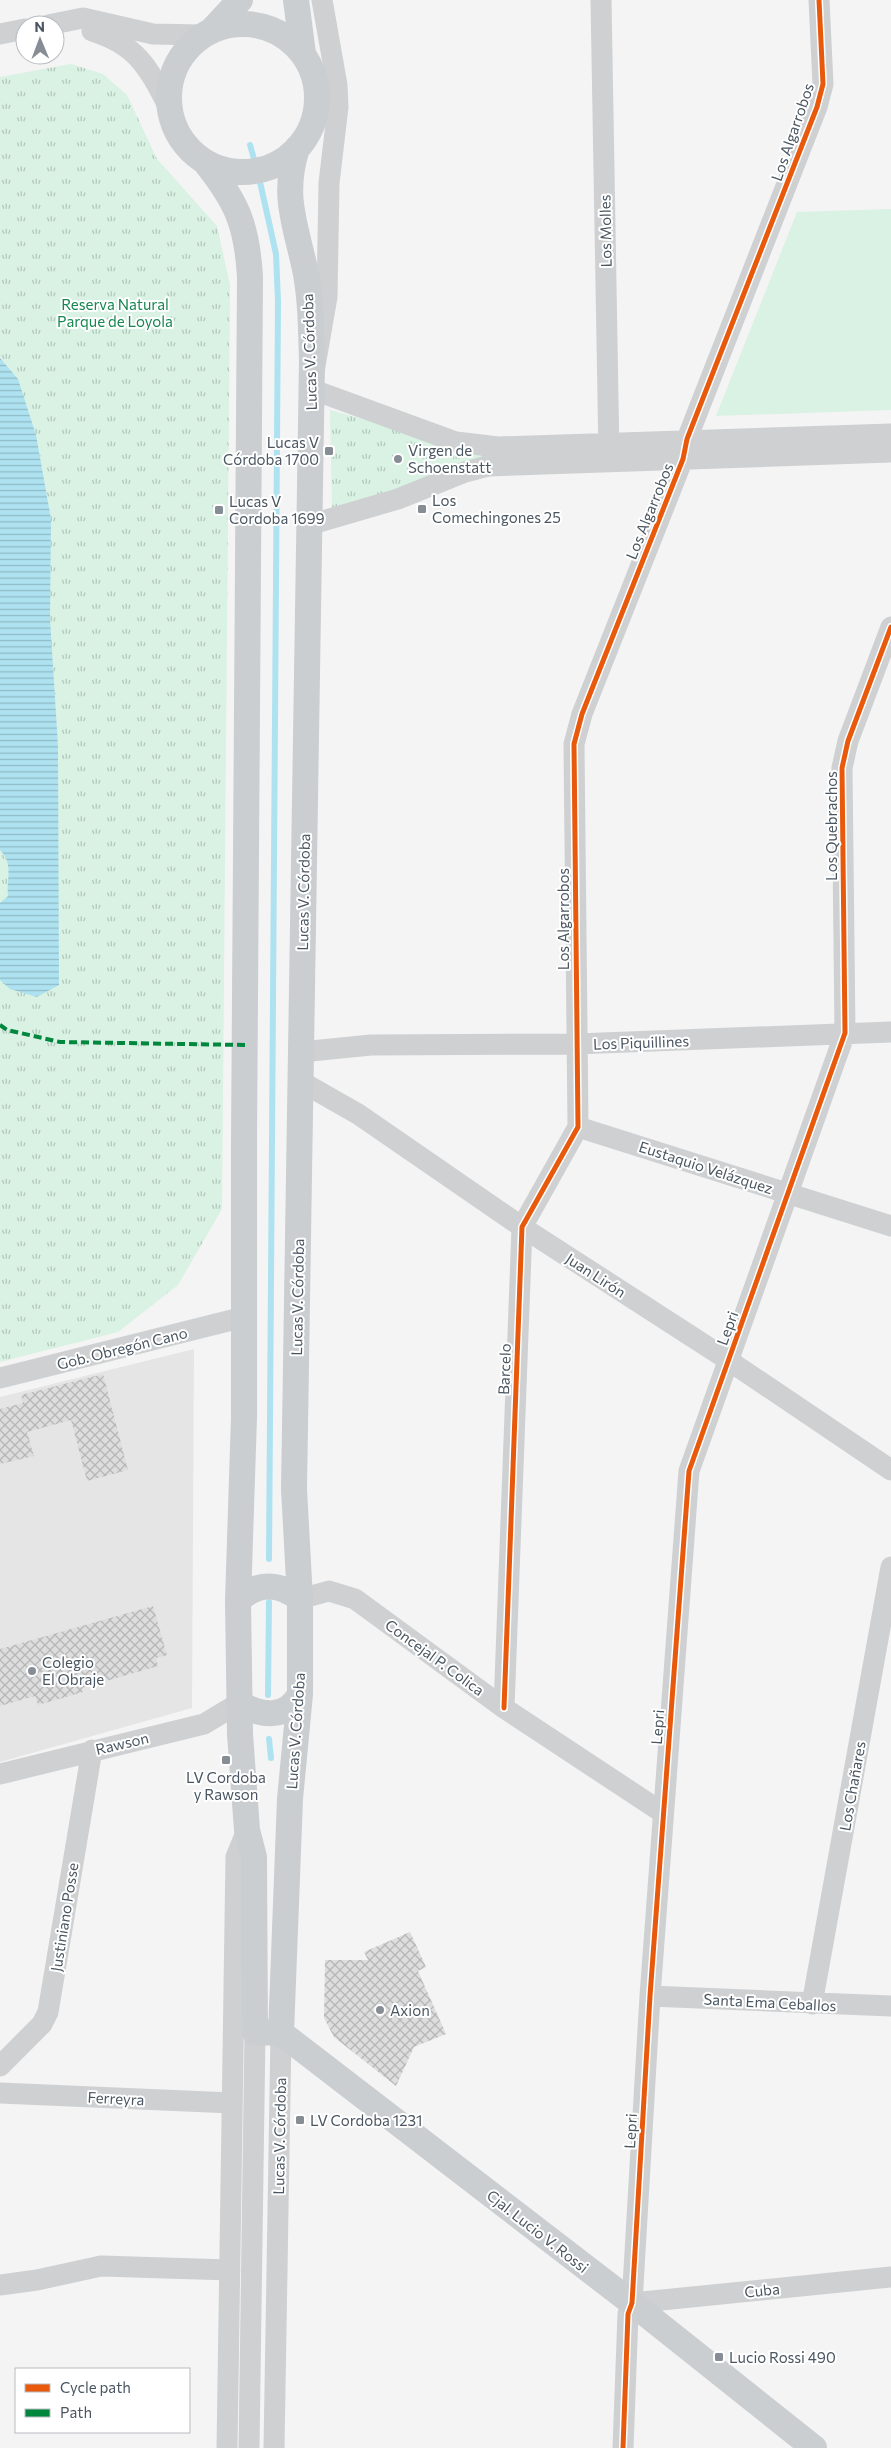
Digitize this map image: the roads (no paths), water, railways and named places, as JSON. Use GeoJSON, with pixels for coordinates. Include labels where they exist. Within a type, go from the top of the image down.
{"type":"FeatureCollection","features":[{"type":"Feature","properties":{"kind":"main road","name":"Lucas V. Córdoba"},"geometry":{"type":"LineString","coordinates":[[240,0],[185,50],[174,67],[169,86],[168,106],[177,134],[189,150],[205,162],[223,170],[253,171],[272,166],[297,148]]}},
{"type":"Feature","properties":{"kind":"main road","name":"Lucas V. Córdoba"},"geometry":{"type":"LineString","coordinates":[[296,0],[303,54]]}},
{"type":"Feature","properties":{"kind":"main road","name":"Lucas V. Córdoba"},"geometry":{"type":"LineString","coordinates":[[207,32],[228,25],[245,23],[267,27],[288,38],[303,54],[314,74],[317,102],[310,129],[297,148],[291,171],[289,194],[309,293],[311,389],[294,1489],[300,1599],[300,1694],[290,1799],[281,2033]]}},
{"type":"Feature","properties":{"kind":"main road","name":"Lucas V. Córdoba"},"geometry":{"type":"LineString","coordinates":[[205,162],[223,184],[244,226],[249,252],[250,276],[244,1416],[238,1601],[239,1702],[247,1830],[254,1857],[255,2032]]}},
{"type":"Feature","properties":{"kind":"main road"},"geometry":{"type":"LineString","coordinates":[[238,1601],[252,1589],[272,1586],[287,1590],[300,1599]]}},
{"type":"Feature","properties":{"kind":"main road"},"geometry":{"type":"LineString","coordinates":[[239,1702],[263,1714],[272,1714],[290,1708],[300,1694]]}},
{"type":"Feature","properties":{"kind":"main road"},"geometry":{"type":"LineString","coordinates":[[255,2032],[281,2033]]}},
{"type":"Feature","properties":{"kind":"main road","name":"Cjal. Lucio V. Rossi"},"geometry":{"type":"LineString","coordinates":[[281,2033],[632,2303],[814,2448]]}},
{"type":"Feature","properties":{"kind":"street"},"geometry":{"type":"LineString","coordinates":[[322,0],[338,107],[329,183],[327,297],[311,389],[456,442],[498,447],[609,452]]}},
{"type":"Feature","properties":{"kind":"street","name":"Los Molles"},"geometry":{"type":"LineString","coordinates":[[601,0],[609,452]]}},
{"type":"Feature","properties":{"kind":"street","name":"Los Algarrobos"},"geometry":{"type":"LineString","coordinates":[[576,1044],[574,744],[582,714],[817,107],[823,84],[819,0]]}},
{"type":"Feature","properties":{"kind":"street"},"geometry":{"type":"LineString","coordinates":[[65,21],[83,18],[153,34],[207,32]]}},
{"type":"Feature","properties":{"kind":"street"},"geometry":{"type":"LineString","coordinates":[[65,27],[98,33],[130,48],[148,68],[168,106]]}},
{"type":"Feature","properties":{"kind":"street"},"geometry":{"type":"LineString","coordinates":[[0,34],[15,31]]}},
{"type":"Feature","properties":{"kind":"street"},"geometry":{"type":"LineString","coordinates":[[309,525],[398,499],[466,472],[488,466],[609,452],[685,449],[891,434]]}},
{"type":"Feature","properties":{"kind":"street"},"geometry":{"type":"LineString","coordinates":[[685,449],[891,452]]}},
{"type":"Feature","properties":{"kind":"street","name":"Los Quebrachos"},"geometry":{"type":"LineString","coordinates":[[845,1034],[842,768],[848,741],[891,627]]}},
{"type":"Feature","properties":{"kind":"street","name":"Los Piquillines"},"geometry":{"type":"LineString","coordinates":[[301,1052],[371,1045],[576,1044],[891,1032]]}},
{"type":"Feature","properties":{"kind":"street","name":"Lepri"},"geometry":{"type":"LineString","coordinates":[[623,2448],[628,2314],[632,2303],[650,1996],[689,1471],[845,1034]]}},
{"type":"Feature","properties":{"kind":"street"},"geometry":{"type":"LineString","coordinates":[[576,1044],[578,1126]]}},
{"type":"Feature","properties":{"kind":"street","name":"Juan Lirón"},"geometry":{"type":"LineString","coordinates":[[300,1081],[358,1114],[522,1227],[728,1360],[891,1470]]}},
{"type":"Feature","properties":{"kind":"street","name":"Eustaquio Velázquez"},"geometry":{"type":"LineString","coordinates":[[578,1126],[891,1226]]}},
{"type":"Feature","properties":{"kind":"street","name":"Barcelo"},"geometry":{"type":"LineString","coordinates":[[504,1708],[522,1227],[578,1126]]}},
{"type":"Feature","properties":{"kind":"street","name":"Gob. Obregón Cano"},"geometry":{"type":"LineString","coordinates":[[0,1378],[244,1317]]}},
{"type":"Feature","properties":{"kind":"street","name":"Los Chañares"},"geometry":{"type":"LineString","coordinates":[[812,2004],[891,1567]]}},
{"type":"Feature","properties":{"kind":"street","name":"Concejal P. Colica"},"geometry":{"type":"LineString","coordinates":[[300,1599],[329,1591],[355,1599],[504,1708],[663,1813]]}},
{"type":"Feature","properties":{"kind":"street","name":"Rawson"},"geometry":{"type":"LineString","coordinates":[[0,1774],[204,1724],[239,1702]]}},
{"type":"Feature","properties":{"kind":"street","name":"Justiniano Posse"},"geometry":{"type":"LineString","coordinates":[[0,2066],[42,2024],[48,2012],[92,1750]]}},
{"type":"Feature","properties":{"kind":"street","name":"Lucas V. Córdoba"},"geometry":{"type":"LineString","coordinates":[[227,2448],[236,1857],[247,1830]]}},
{"type":"Feature","properties":{"kind":"street","name":"Santa Ema Ceballos"},"geometry":{"type":"LineString","coordinates":[[650,1996],[891,2006]]}},
{"type":"Feature","properties":{"kind":"street","name":"Lucas V. Córdoba"},"geometry":{"type":"LineString","coordinates":[[249,2448],[255,2032]]}},
{"type":"Feature","properties":{"kind":"street","name":"Lucas V. Córdoba"},"geometry":{"type":"LineString","coordinates":[[274,2448],[281,2033]]}},
{"type":"Feature","properties":{"kind":"street","name":"Ferreyra"},"geometry":{"type":"LineString","coordinates":[[0,2093],[232,2103]]}},
{"type":"Feature","properties":{"kind":"street"},"geometry":{"type":"LineString","coordinates":[[0,2285],[37,2280],[101,2266],[230,2270]]}},
{"type":"Feature","properties":{"kind":"street","name":"Cuba"},"geometry":{"type":"LineString","coordinates":[[632,2303],[891,2277]]}},
{"type":"Feature","properties":{"kind":"water"},"geometry":{"type":"Polygon","coordinates":[[[0,358],[18,379],[36,435],[51,519],[50,619],[58,746],[59,985],[37,997],[10,989],[0,980],[0,903],[8,896],[8,866],[0,850],[0,358]]]}},
{"type":"Feature","properties":{"kind":"waterway"},"geometry":{"type":"LineString","coordinates":[[250,145],[254,159]]}},
{"type":"Feature","properties":{"kind":"waterway"},"geometry":{"type":"LineString","coordinates":[[260,182],[276,254],[278,301],[269,1559]]}},
{"type":"Feature","properties":{"kind":"waterway"},"geometry":{"type":"LineString","coordinates":[[268,1695],[269,1602]]}},
{"type":"Feature","properties":{"kind":"waterway"},"geometry":{"type":"LineString","coordinates":[[269,1739],[271,1758]]}},
{"type":"Feature","properties":{"kind":"place","name":"Lucas V Córdoba 1700"},"geometry":{"type":"Point","coordinates":[329,451]}},
{"type":"Feature","properties":{"kind":"place","name":"Virgen de Schoenstatt"},"geometry":{"type":"Point","coordinates":[398,459]}},
{"type":"Feature","properties":{"kind":"place","name":"Los Comechingones 25"},"geometry":{"type":"Point","coordinates":[422,509]}},
{"type":"Feature","properties":{"kind":"place","name":"Lucas V Cordoba 1699"},"geometry":{"type":"Point","coordinates":[219,510]}},
{"type":"Feature","properties":{"kind":"place","name":"Colegio El Obraje"},"geometry":{"type":"Point","coordinates":[32,1671]}},
{"type":"Feature","properties":{"kind":"place","name":"LV Cordoba y Rawson"},"geometry":{"type":"Point","coordinates":[226,1760]}},
{"type":"Feature","properties":{"kind":"place","name":"Axion"},"geometry":{"type":"Point","coordinates":[380,2010]}},
{"type":"Feature","properties":{"kind":"place","name":"LV Cordoba 1231"},"geometry":{"type":"Point","coordinates":[300,2120]}},
{"type":"Feature","properties":{"kind":"place","name":"Lucio Rossi 490"},"geometry":{"type":"Point","coordinates":[719,2357]}},
{"type":"Feature","properties":{"kind":"park label","name":"Reserva Natural Parque de Loyola"},"geometry":{"type":"Point","coordinates":[115,312]}}]}
